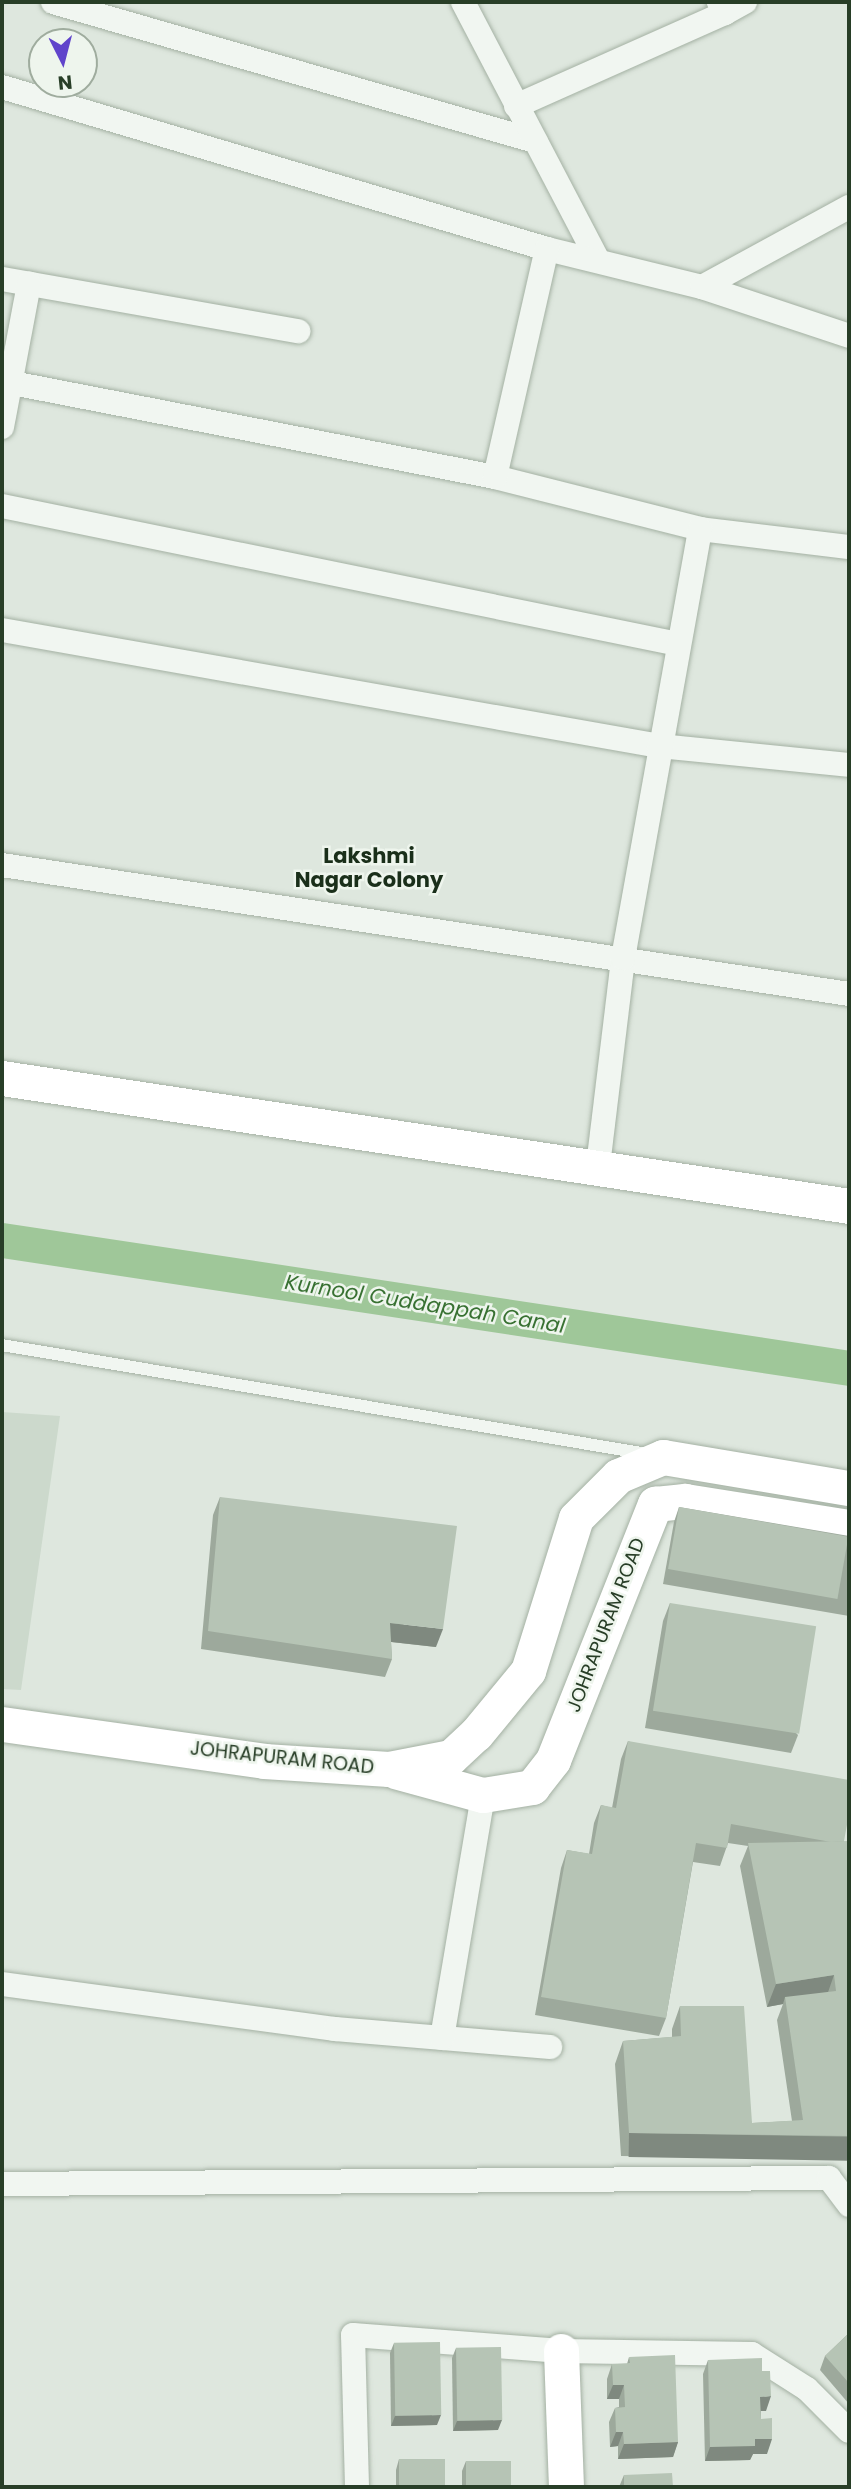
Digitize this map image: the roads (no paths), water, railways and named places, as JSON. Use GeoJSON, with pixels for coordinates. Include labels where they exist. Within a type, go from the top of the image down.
{"type":"FeatureCollection","features":[{"type":"Feature","properties":{"kind":"street"},"geometry":{"type":"LineString","coordinates":[[53,2],[535,141]]}},
{"type":"Feature","properties":{"kind":"street"},"geometry":{"type":"LineString","coordinates":[[463,2],[598,260]]}},
{"type":"Feature","properties":{"kind":"street"},"geometry":{"type":"LineString","coordinates":[[516,106],[730,5]]}},
{"type":"Feature","properties":{"kind":"street"},"geometry":{"type":"LineString","coordinates":[[2,87],[547,249],[702,288],[849,336]]}},
{"type":"Feature","properties":{"kind":"street"},"geometry":{"type":"LineString","coordinates":[[702,288],[849,207]]}},
{"type":"Feature","properties":{"kind":"street"},"geometry":{"type":"LineString","coordinates":[[495,477],[547,249]]}},
{"type":"Feature","properties":{"kind":"street"},"geometry":{"type":"LineString","coordinates":[[2,279],[298,331]]}},
{"type":"Feature","properties":{"kind":"street"},"geometry":{"type":"LineString","coordinates":[[2,427],[6,382],[29,284]]}},
{"type":"Feature","properties":{"kind":"street"},"geometry":{"type":"LineString","coordinates":[[6,382],[495,477],[700,529],[849,547]]}},
{"type":"Feature","properties":{"kind":"street"},"geometry":{"type":"LineString","coordinates":[[2,506],[678,644]]}},
{"type":"Feature","properties":{"kind":"street"},"geometry":{"type":"LineString","coordinates":[[598,1166],[623,958],[700,529]]}},
{"type":"Feature","properties":{"kind":"street"},"geometry":{"type":"LineString","coordinates":[[2,630],[659,746],[849,765]]}},
{"type":"Feature","properties":{"kind":"street"},"geometry":{"type":"LineString","coordinates":[[2,865],[849,994]]}},
{"type":"Feature","properties":{"kind":"street"},"geometry":{"type":"LineString","coordinates":[[2,1078],[849,1206]]}},
{"type":"Feature","properties":{"kind":"street"},"geometry":{"type":"LineString","coordinates":[[663,1457],[849,1488]]}},
{"type":"Feature","properties":{"kind":"street","name":"JOHRAPURAM ROAD"},"geometry":{"type":"LineString","coordinates":[[389,1769],[451,1757],[528,1671],[576,1518],[618,1476],[663,1457]]}},
{"type":"Feature","properties":{"kind":"street","name":"JOHRAPURAM ROAD"},"geometry":{"type":"LineString","coordinates":[[2,1724],[264,1760],[389,1769],[483,1795],[532,1787],[553,1760],[655,1504],[685,1501],[849,1527]]}},
{"type":"Feature","properties":{"kind":"street"},"geometry":{"type":"LineString","coordinates":[[442,2038],[483,1795]]}},
{"type":"Feature","properties":{"kind":"street"},"geometry":{"type":"LineString","coordinates":[[2,1984],[335,2029],[550,2047]]}},
{"type":"Feature","properties":{"kind":"street"},"geometry":{"type":"LineString","coordinates":[[2,2184],[829,2178],[849,2205]]}},
{"type":"Feature","properties":{"kind":"street"},"geometry":{"type":"LineString","coordinates":[[357,2487],[353,2335],[561,2351],[752,2354],[807,2389],[849,2431]]}},
{"type":"Feature","properties":{"kind":"street"},"geometry":{"type":"LineString","coordinates":[[561,2351],[566,2487]]}},
{"type":"Feature","properties":{"kind":"lane"},"geometry":{"type":"LineString","coordinates":[[2,1345],[663,1457]]}},
{"type":"Feature","properties":{"kind":"waterway","name":"Kurnool Cuddappah Canal"},"geometry":{"type":"LineString","coordinates":[[2,1240],[849,1368]]}},
{"type":"Feature","properties":{"kind":"district","name":"Lakshmi Nagar Colony"},"geometry":{"type":"Point","coordinates":[369,868]}}]}
